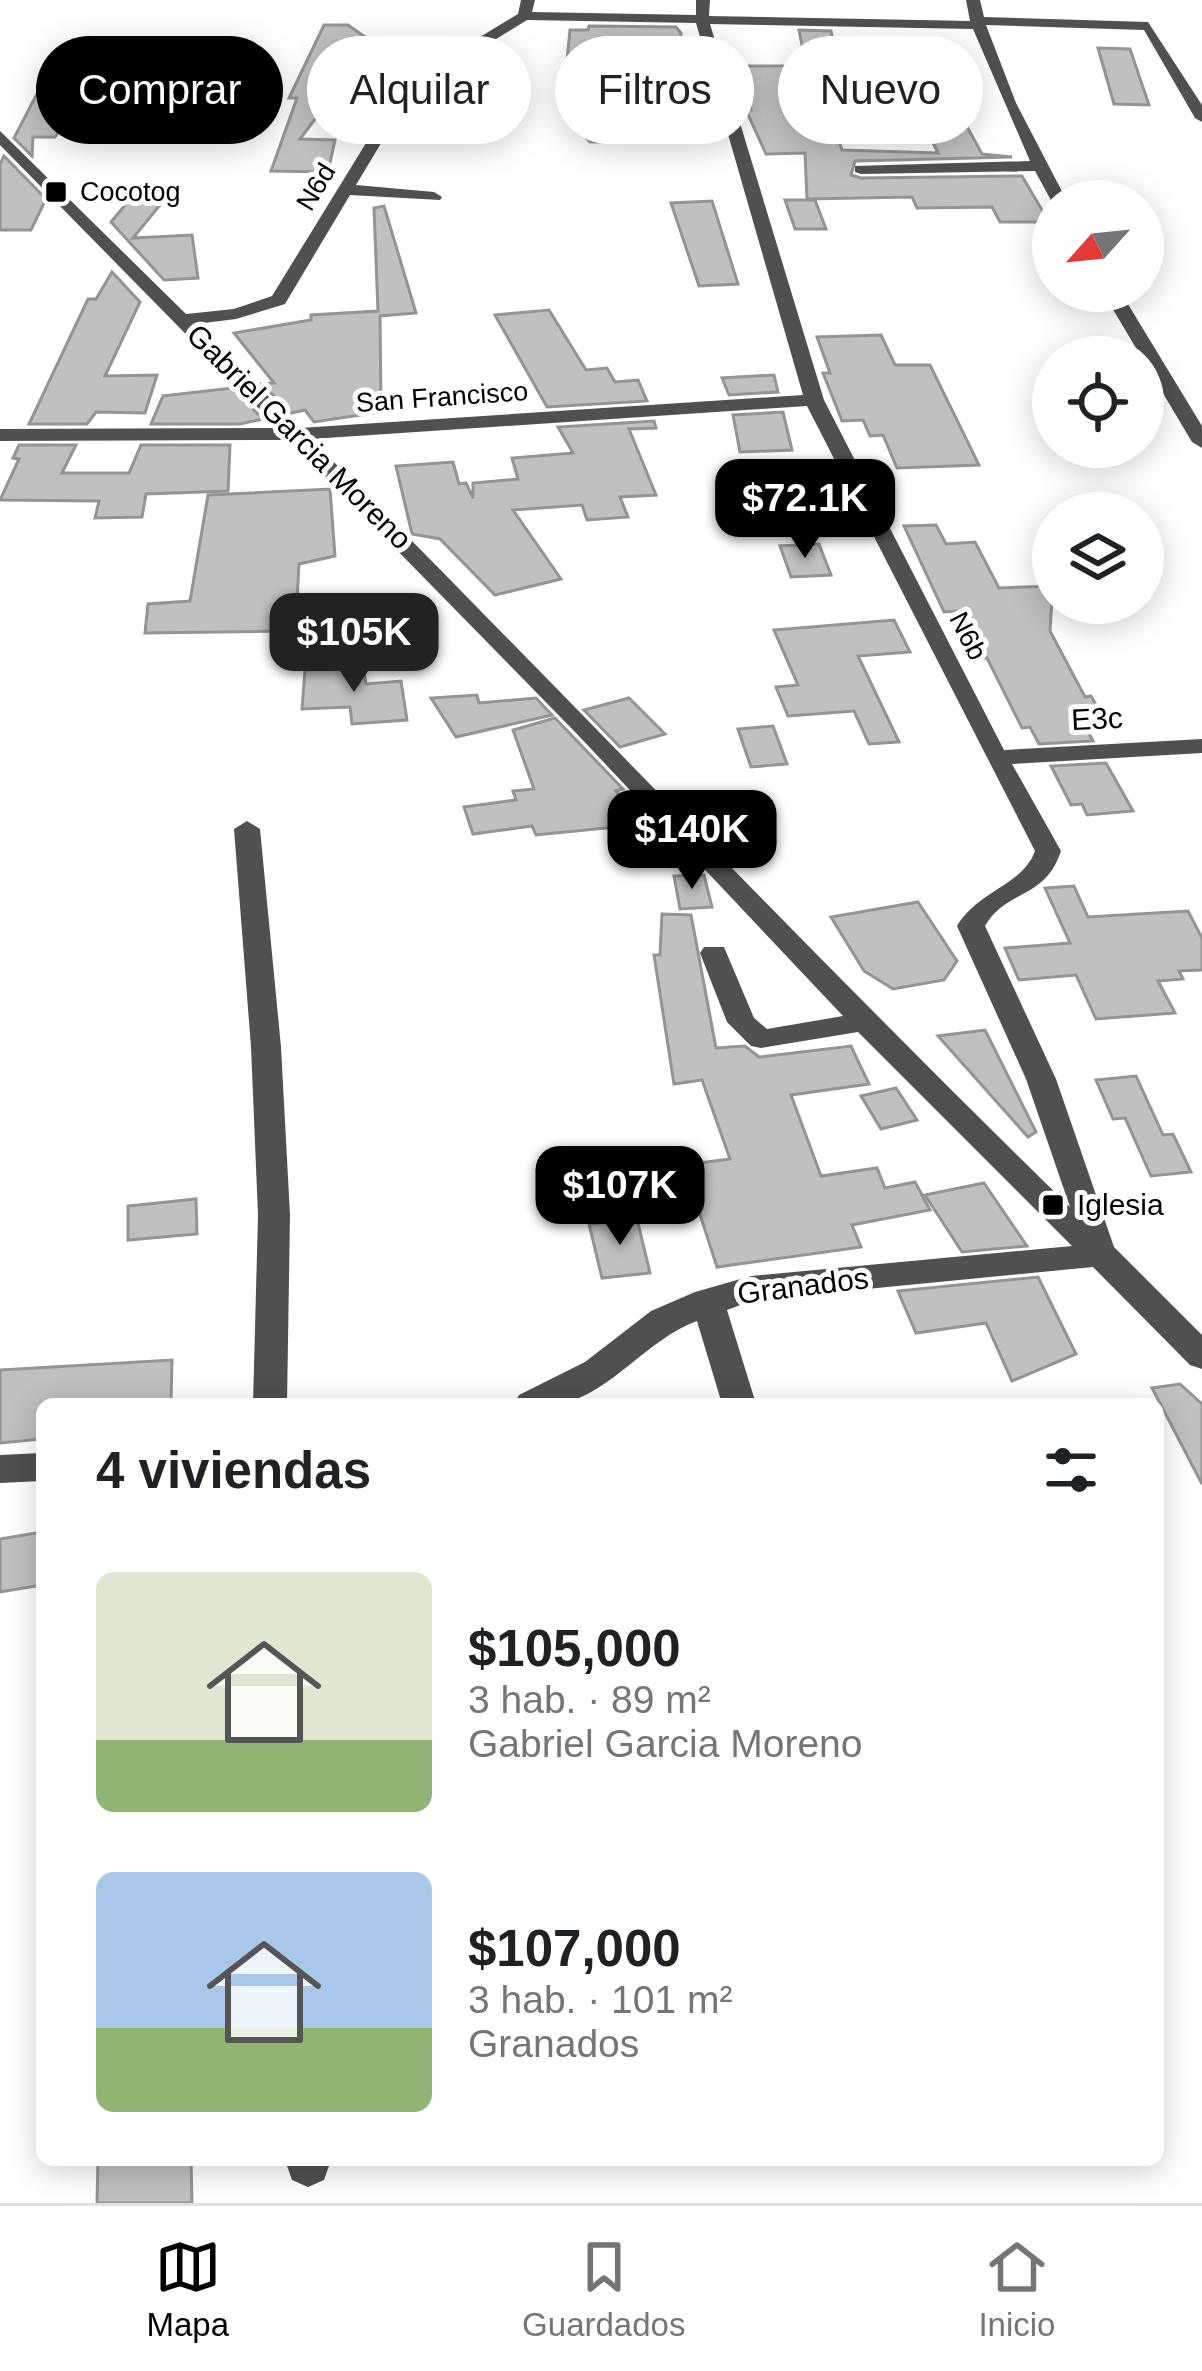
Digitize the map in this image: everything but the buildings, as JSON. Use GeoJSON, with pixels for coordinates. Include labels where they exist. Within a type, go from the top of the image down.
{"type":"FeatureCollection","features":[{"type":"Feature","properties":{"kind":"street"},"geometry":{"type":"LineString","coordinates":[[973,0],[977,23],[1047,180]]}},
{"type":"Feature","properties":{"kind":"street"},"geometry":{"type":"LineString","coordinates":[[526,8],[1144,24],[1202,118]]}},
{"type":"Feature","properties":{"kind":"street","name":"N6d"},"geometry":{"type":"LineString","coordinates":[[184,320],[236,314],[279,300],[395,107],[439,68],[526,8]]}},
{"type":"Feature","properties":{"kind":"street","name":"N6b"},"geometry":{"type":"LineString","coordinates":[[702,10],[814,400],[1048,851],[1041,872],[981,909],[971,926],[1041,1079],[1103,1255]]}},
{"type":"Feature","properties":{"kind":"street","name":"Gabriel Garcia Moreno"},"geometry":{"type":"LineString","coordinates":[[0,136],[297,434],[864,1022],[1202,1356]]}},
{"type":"Feature","properties":{"kind":"street"},"geometry":{"type":"LineString","coordinates":[[861,169],[1039,166]]}},
{"type":"Feature","properties":{"kind":"street"},"geometry":{"type":"LineString","coordinates":[[342,189],[434,197]]}},
{"type":"Feature","properties":{"kind":"street"},"geometry":{"type":"LineString","coordinates":[[1124,312],[1202,442]]}},
{"type":"Feature","properties":{"kind":"street","name":"San Francisco"},"geometry":{"type":"LineString","coordinates":[[0,435],[297,434],[814,400]]}},
{"type":"Feature","properties":{"kind":"street","name":"E3c"},"geometry":{"type":"LineString","coordinates":[[996,758],[1202,746]]}},
{"type":"Feature","properties":{"kind":"street"},"geometry":{"type":"LineString","coordinates":[[247,829],[266,1046],[274,1215],[270,1398]]}},
{"type":"Feature","properties":{"kind":"street"},"geometry":{"type":"LineString","coordinates":[[714,953],[741,1022],[761,1039],[864,1022]]}},
{"type":"Feature","properties":{"kind":"street","name":"Granados"},"geometry":{"type":"LineString","coordinates":[[543,1398],[597,1371],[663,1320],[706,1300],[751,1288],[1103,1255]]}},
{"type":"Feature","properties":{"kind":"street"},"geometry":{"type":"LineString","coordinates":[[706,1300],[737,1398]]}},
{"type":"Feature","properties":{"kind":"street"},"geometry":{"type":"LineString","coordinates":[[0,1469],[36,1467]]}},
{"type":"Feature","properties":{"kind":"place","name":"Cocotog"},"geometry":{"type":"Point","coordinates":[56,192]}},
{"type":"Feature","properties":{"kind":"place","name":"Iglesia"},"geometry":{"type":"Point","coordinates":[1053,1205]}}]}
